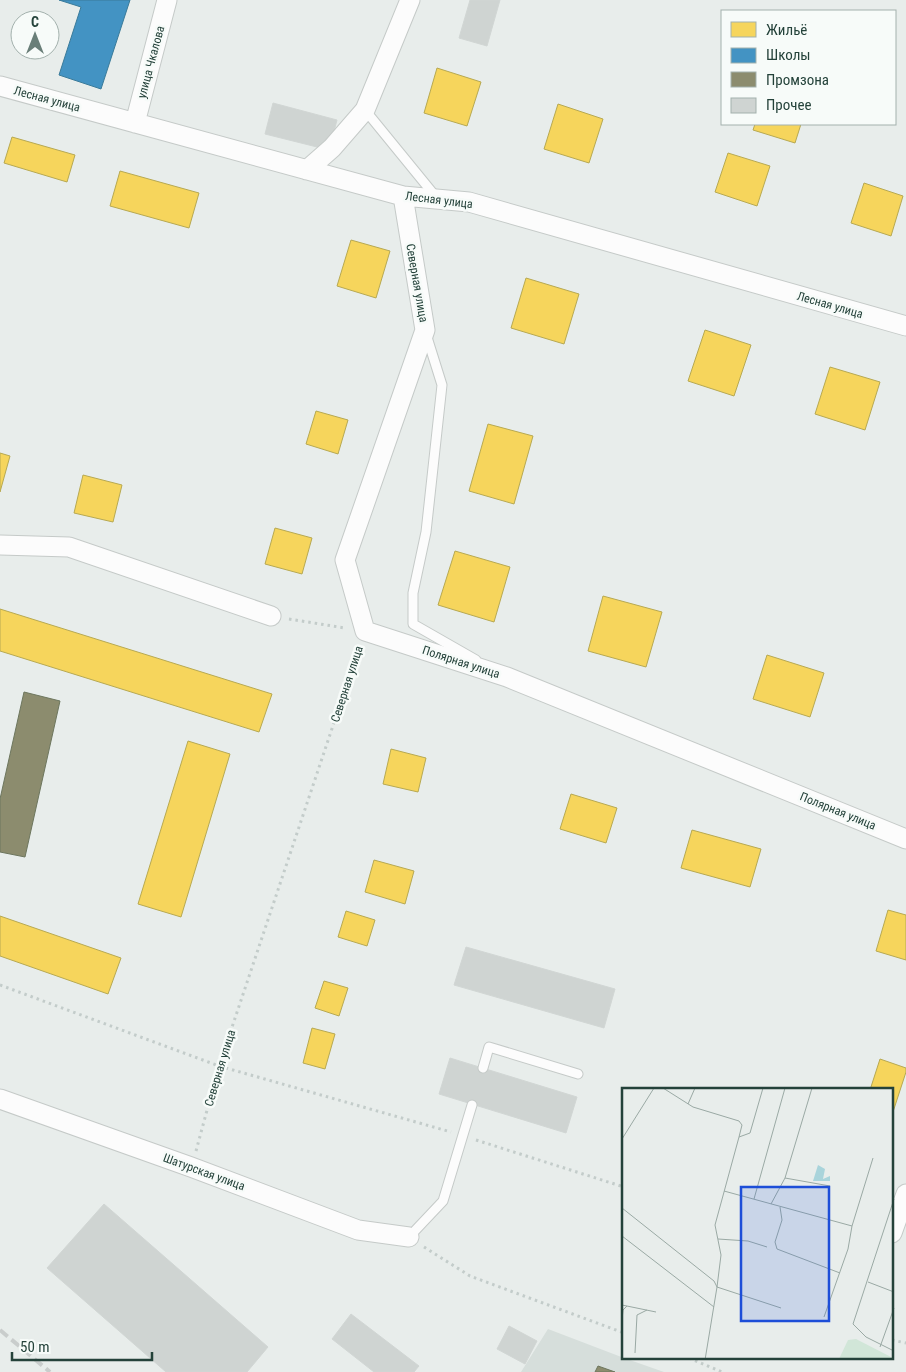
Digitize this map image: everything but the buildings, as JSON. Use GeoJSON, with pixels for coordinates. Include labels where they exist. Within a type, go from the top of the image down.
{"type":"FeatureCollection","features":[{"type":"Feature","properties":{"kind":"street","name":"улица Чкалова"},"geometry":{"type":"LineString","coordinates":[[136,123],[168,0]]}},
{"type":"Feature","properties":{"kind":"street"},"geometry":{"type":"LineString","coordinates":[[307,170],[332,148],[365,110],[410,0]]}},
{"type":"Feature","properties":{"kind":"street","name":"Лесная улица"},"geometry":{"type":"LineString","coordinates":[[0,86],[402,196],[468,202],[906,326]]}},
{"type":"Feature","properties":{"kind":"street","name":"Северная улица"},"geometry":{"type":"LineString","coordinates":[[365,631],[345,560],[425,330],[402,196]]}},
{"type":"Feature","properties":{"kind":"street"},"geometry":{"type":"LineString","coordinates":[[0,545],[69,547],[271,616]]}},
{"type":"Feature","properties":{"kind":"street","name":"Полярная улица"},"geometry":{"type":"LineString","coordinates":[[365,631],[507,677],[906,839]]}},
{"type":"Feature","properties":{"kind":"street","name":"Шатурская улица"},"geometry":{"type":"LineString","coordinates":[[0,1099],[192,1167],[358,1230],[409,1237]]}},
{"type":"Feature","properties":{"kind":"street"},"geometry":{"type":"LineString","coordinates":[[894,1227],[906,1194]]}},
{"type":"Feature","properties":{"kind":"lane"},"geometry":{"type":"LineString","coordinates":[[365,110],[438,199]]}},
{"type":"Feature","properties":{"kind":"lane"},"geometry":{"type":"LineString","coordinates":[[425,330],[442,385],[426,532],[413,593],[413,624],[507,677]]}},
{"type":"Feature","properties":{"kind":"lane"},"geometry":{"type":"LineString","coordinates":[[483,1068],[489,1047],[578,1074]]}},
{"type":"Feature","properties":{"kind":"lane"},"geometry":{"type":"LineString","coordinates":[[409,1237],[443,1200],[472,1105]]}},
{"type":"Feature","properties":{"kind":"path"},"geometry":{"type":"LineString","coordinates":[[271,616],[365,631]]}},
{"type":"Feature","properties":{"kind":"path","name":"Северная улица"},"geometry":{"type":"LineString","coordinates":[[192,1167],[219,1066],[365,631]]}},
{"type":"Feature","properties":{"kind":"path"},"geometry":{"type":"LineString","coordinates":[[0,985],[219,1066],[461,1136],[622,1186]]}},
{"type":"Feature","properties":{"kind":"path"},"geometry":{"type":"LineString","coordinates":[[409,1237],[470,1276],[622,1331]]}},
{"type":"Feature","properties":{"kind":"path"},"geometry":{"type":"LineString","coordinates":[[694,1360],[722,1372]]}},
{"type":"Feature","properties":{"kind":"shaded area"},"geometry":{"type":"Polygon","coordinates":[[[548,1329],[622,1357],[622,1360],[630,1360],[664,1372],[521,1372],[548,1329]]]}},
{"type":"Feature","properties":{"kind":"railway"},"geometry":{"type":"LineString","coordinates":[[0,1330],[50,1372]]}}]}
